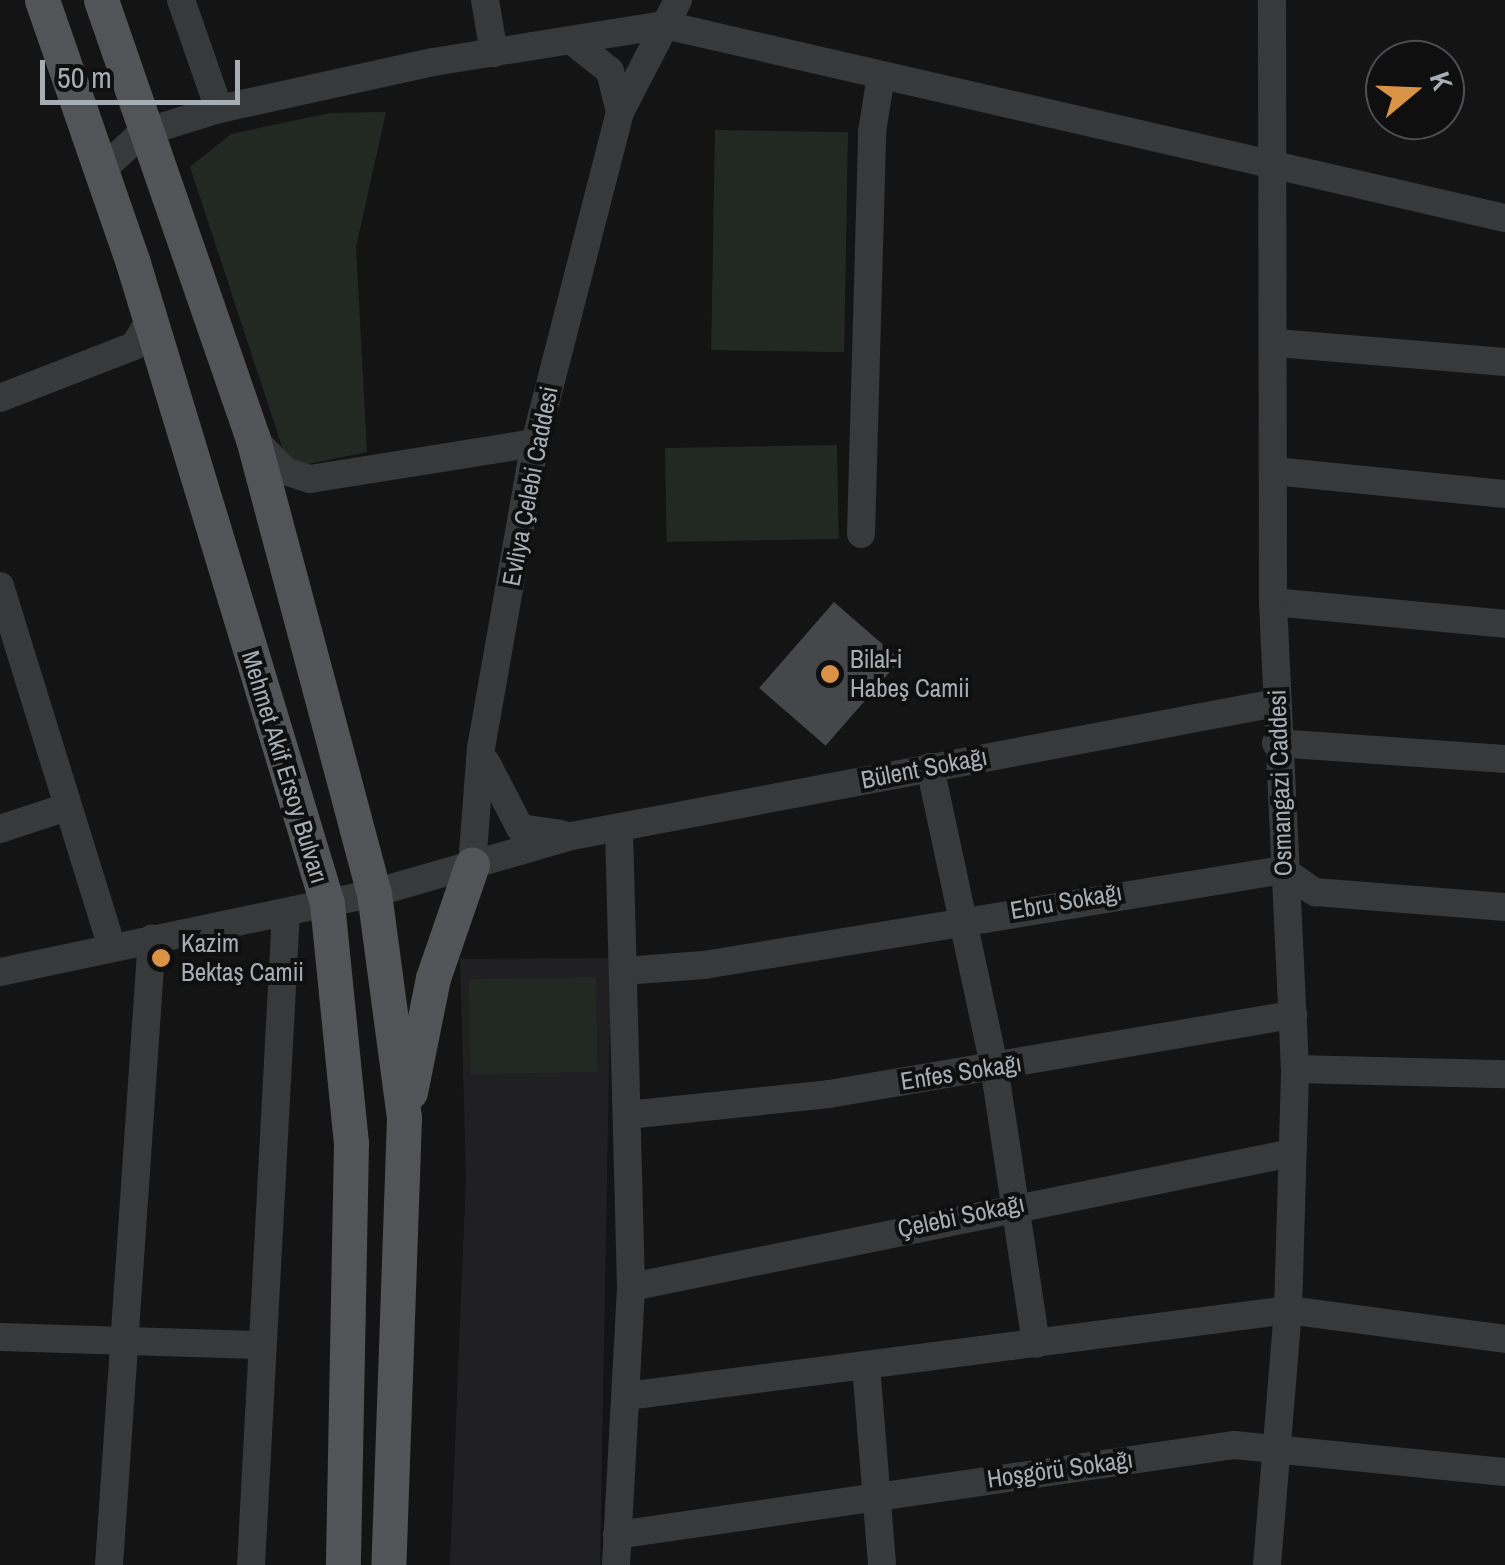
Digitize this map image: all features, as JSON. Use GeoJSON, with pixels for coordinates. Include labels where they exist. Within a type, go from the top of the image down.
{"type":"FeatureCollection","features":[{"type":"Feature","properties":{"kind":"main road","name":"Mehmet Akif Ersoy Bulvarı"},"geometry":{"type":"LineString","coordinates":[[42,0],[150,319],[327,902],[350,1143],[344,1565]]}},
{"type":"Feature","properties":{"kind":"main road","name":"Mehmet Akif Ersoy Bulvarı"},"geometry":{"type":"LineString","coordinates":[[101,0],[142,133],[253,438],[374,892],[404,1118],[388,1565]]}},
{"type":"Feature","properties":{"kind":"main road"},"geometry":{"type":"LineString","coordinates":[[404,1118],[433,978],[472,864]]}},
{"type":"Feature","properties":{"kind":"street"},"geometry":{"type":"LineString","coordinates":[[181,0],[218,109]]}},
{"type":"Feature","properties":{"kind":"street"},"geometry":{"type":"LineString","coordinates":[[485,0],[494,53]]}},
{"type":"Feature","properties":{"kind":"street","name":"Osmangazi Caddesi"},"geometry":{"type":"LineString","coordinates":[[1267,1565],[1271,1448],[1288,1310],[1295,1069],[1276,743],[1273,602],[1277,343],[1272,0]]}},
{"type":"Feature","properties":{"kind":"street"},"geometry":{"type":"LineString","coordinates":[[102,170],[142,133],[218,109],[494,53],[576,44],[671,13],[881,76],[1275,170],[1505,218]]}},
{"type":"Feature","properties":{"kind":"street","name":"Evliya Çelebi Caddesi"},"geometry":{"type":"LineString","coordinates":[[472,864],[481,748],[535,443],[620,112],[671,13]]}},
{"type":"Feature","properties":{"kind":"street"},"geometry":{"type":"LineString","coordinates":[[576,44],[610,71],[620,112]]}},
{"type":"Feature","properties":{"kind":"street"},"geometry":{"type":"LineString","coordinates":[[861,534],[872,132],[881,76]]}},
{"type":"Feature","properties":{"kind":"street"},"geometry":{"type":"LineString","coordinates":[[0,398],[134,346],[150,319]]}},
{"type":"Feature","properties":{"kind":"street"},"geometry":{"type":"LineString","coordinates":[[1277,343],[1505,362]]}},
{"type":"Feature","properties":{"kind":"street"},"geometry":{"type":"LineString","coordinates":[[253,438],[284,471],[310,479],[535,443]]}},
{"type":"Feature","properties":{"kind":"street"},"geometry":{"type":"LineString","coordinates":[[1274,471],[1505,494]]}},
{"type":"Feature","properties":{"kind":"street"},"geometry":{"type":"LineString","coordinates":[[0,586],[64,808],[111,945]]}},
{"type":"Feature","properties":{"kind":"street"},"geometry":{"type":"LineString","coordinates":[[1273,602],[1505,624]]}},
{"type":"Feature","properties":{"kind":"street","name":"Bülent Sokağı"},"geometry":{"type":"LineString","coordinates":[[572,836],[1276,703]]}},
{"type":"Feature","properties":{"kind":"street"},"geometry":{"type":"LineString","coordinates":[[1276,743],[1505,760]]}},
{"type":"Feature","properties":{"kind":"street"},"geometry":{"type":"LineString","coordinates":[[481,748],[498,797],[520,828],[572,836]]}},
{"type":"Feature","properties":{"kind":"street"},"geometry":{"type":"LineString","coordinates":[[930,766],[994,1066],[1010,1206],[1036,1344]]}},
{"type":"Feature","properties":{"kind":"street"},"geometry":{"type":"LineString","coordinates":[[0,830],[64,808]]}},
{"type":"Feature","properties":{"kind":"street"},"geometry":{"type":"LineString","coordinates":[[616,1565],[631,1287],[618,828]]}},
{"type":"Feature","properties":{"kind":"street"},"geometry":{"type":"LineString","coordinates":[[0,972],[111,945],[374,892],[572,836]]}},
{"type":"Feature","properties":{"kind":"street"},"geometry":{"type":"LineString","coordinates":[[1282,870],[1315,892],[1505,907]]}},
{"type":"Feature","properties":{"kind":"street","name":"Ebru Sokağı"},"geometry":{"type":"LineString","coordinates":[[623,971],[704,965],[963,918],[1282,870]]}},
{"type":"Feature","properties":{"kind":"street"},"geometry":{"type":"LineString","coordinates":[[250,1565],[258,1345],[286,912]]}},
{"type":"Feature","properties":{"kind":"street"},"geometry":{"type":"LineString","coordinates":[[109,1565],[120,1338],[152,938]]}},
{"type":"Feature","properties":{"kind":"street","name":"Enfes Sokağı"},"geometry":{"type":"LineString","coordinates":[[627,1115],[994,1066],[1293,1014]]}},
{"type":"Feature","properties":{"kind":"street"},"geometry":{"type":"LineString","coordinates":[[1295,1069],[1505,1074]]}},
{"type":"Feature","properties":{"kind":"street","name":"Çelebi Sokağı"},"geometry":{"type":"LineString","coordinates":[[631,1287],[1010,1206],[1292,1153]]}},
{"type":"Feature","properties":{"kind":"street"},"geometry":{"type":"LineString","coordinates":[[627,1396],[1288,1310],[1505,1339]]}},
{"type":"Feature","properties":{"kind":"street"},"geometry":{"type":"LineString","coordinates":[[0,1337],[258,1345]]}},
{"type":"Feature","properties":{"kind":"street"},"geometry":{"type":"LineString","coordinates":[[866,1365],[882,1565]]}},
{"type":"Feature","properties":{"kind":"street","name":"Hoşgörü Sokağı"},"geometry":{"type":"LineString","coordinates":[[617,1535],[876,1494],[1234,1445],[1505,1472]]}},
{"type":"Feature","properties":{"kind":"shaded area"},"geometry":{"type":"Polygon","coordinates":[[[386,112],[356,247],[367,452],[289,468],[190,167],[231,134],[330,113],[386,112]]]}},
{"type":"Feature","properties":{"kind":"shaded area"},"geometry":{"type":"Polygon","coordinates":[[[715,130],[848,132],[844,352],[711,350],[715,130]]]}},
{"type":"Feature","properties":{"kind":"shaded area"},"geometry":{"type":"Polygon","coordinates":[[[837,445],[839,539],[667,542],[665,448],[837,445]]]}},
{"type":"Feature","properties":{"kind":"shaded area"},"geometry":{"type":"Polygon","coordinates":[[[611,958],[600,1565],[450,1565],[466,1178],[460,959],[611,958]]]}},
{"type":"Feature","properties":{"kind":"shaded area"},"geometry":{"type":"Polygon","coordinates":[[[596,977],[598,1072],[471,1074],[469,979],[596,977]]]}},
{"type":"Feature","properties":{"kind":"building","name":"Bilal-i Habeş Camii"},"geometry":{"type":"Polygon","coordinates":[[[834,602],[900,660],[826,746],[759,688],[834,602]]]}},
{"type":"Feature","properties":{"kind":"place","name":"Bilal-i Habeş Camii"},"geometry":{"type":"Point","coordinates":[830,674]}},
{"type":"Feature","properties":{"kind":"place","name":"Kazim Bektaş Camii"},"geometry":{"type":"Point","coordinates":[161,958]}}]}
